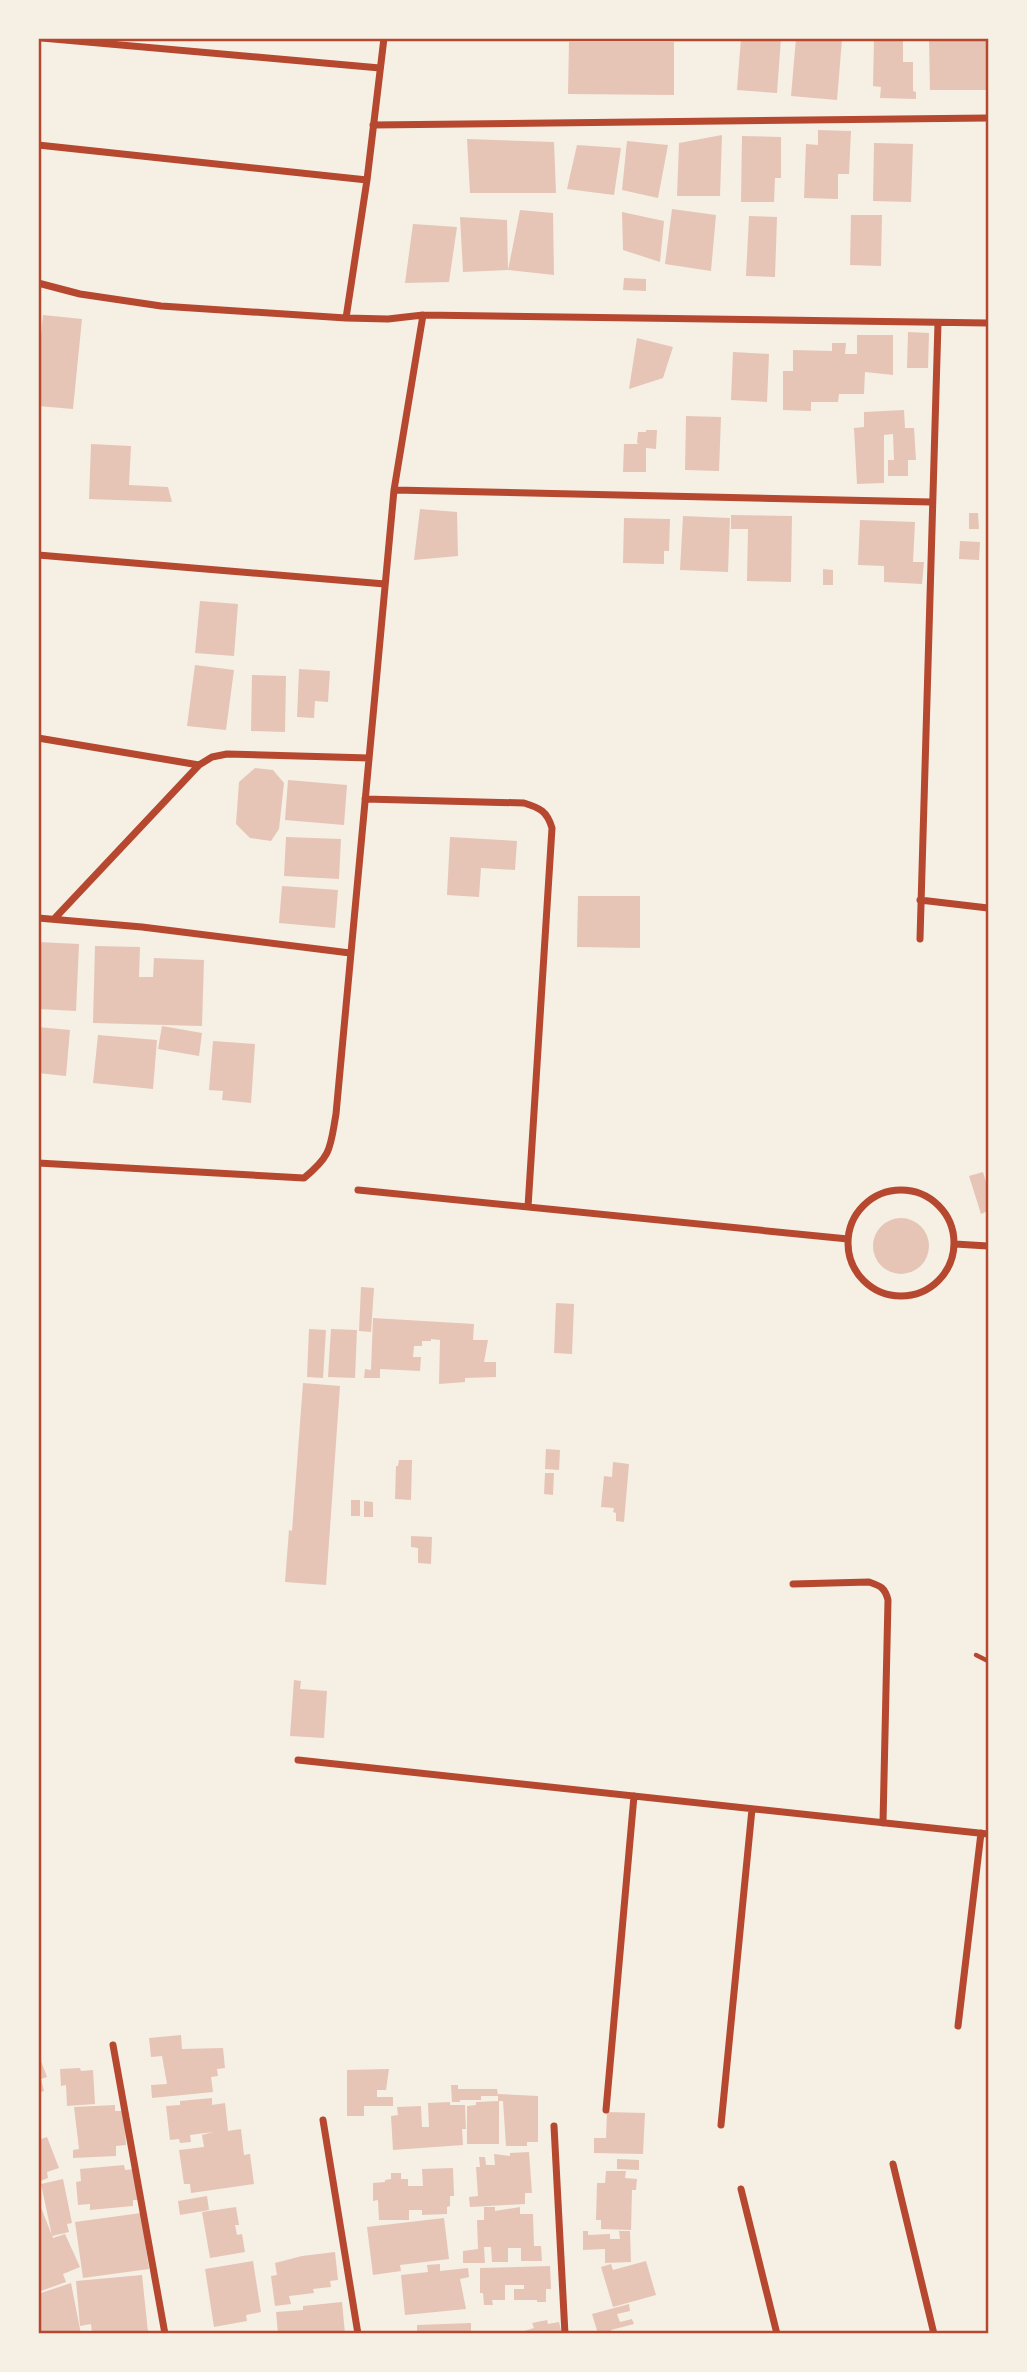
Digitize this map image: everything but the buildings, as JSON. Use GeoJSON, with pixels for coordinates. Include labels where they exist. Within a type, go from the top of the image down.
{"type":"FeatureCollection","features":[{"type":"Feature","properties":{"kind":"street"},"geometry":{"type":"LineString","coordinates":[[42,38],[124,42],[380,68]]}},
{"type":"Feature","properties":{"kind":"street"},"geometry":{"type":"LineString","coordinates":[[346,318],[367,180],[384,38]]}},
{"type":"Feature","properties":{"kind":"street"},"geometry":{"type":"LineString","coordinates":[[373,125],[989,117]]}},
{"type":"Feature","properties":{"kind":"street"},"geometry":{"type":"LineString","coordinates":[[38,145],[367,180]]}},
{"type":"Feature","properties":{"kind":"street"},"geometry":{"type":"LineString","coordinates":[[38,283],[80,294],[160,306],[346,318],[423,315],[989,323]]}},
{"type":"Feature","properties":{"kind":"street"},"geometry":{"type":"LineString","coordinates":[[38,1163],[304,1178],[321,1164],[330,1151],[337,1114],[394,490],[423,315]]}},
{"type":"Feature","properties":{"kind":"street"},"geometry":{"type":"LineString","coordinates":[[920,939],[938,323]]}},
{"type":"Feature","properties":{"kind":"street"},"geometry":{"type":"LineString","coordinates":[[394,490],[931,502]]}},
{"type":"Feature","properties":{"kind":"street"},"geometry":{"type":"LineString","coordinates":[[38,555],[385,584]]}},
{"type":"Feature","properties":{"kind":"street"},"geometry":{"type":"LineString","coordinates":[[38,738],[199,765]]}},
{"type":"Feature","properties":{"kind":"street"},"geometry":{"type":"LineString","coordinates":[[55,919],[199,765],[212,757],[227,754],[369,758]]}},
{"type":"Feature","properties":{"kind":"street"},"geometry":{"type":"LineString","coordinates":[[365,799],[524,803],[540,807],[548,816],[552,828],[528,1207]]}},
{"type":"Feature","properties":{"kind":"street"},"geometry":{"type":"LineString","coordinates":[[920,900],[989,908]]}},
{"type":"Feature","properties":{"kind":"street"},"geometry":{"type":"LineString","coordinates":[[38,918],[198,933],[350,953]]}},
{"type":"Feature","properties":{"kind":"street"},"geometry":{"type":"LineString","coordinates":[[358,1190],[848,1239]]}},
{"type":"Feature","properties":{"kind":"street"},"geometry":{"type":"LineString","coordinates":[[904,1190],[920,1193],[934,1201],[946,1213],[953,1228],[953,1261],[932,1288],[916,1295],[899,1297],[882,1294],[856,1272],[849,1257],[848,1239],[851,1223],[860,1209],[872,1198],[887,1192],[904,1190]]}},
{"type":"Feature","properties":{"kind":"street"},"geometry":{"type":"LineString","coordinates":[[955,1244],[989,1246]]}},
{"type":"Feature","properties":{"kind":"street"},"geometry":{"type":"LineString","coordinates":[[793,1584],[869,1582],[886,1590],[888,1600],[883,1823]]}},
{"type":"Feature","properties":{"kind":"street"},"geometry":{"type":"LineString","coordinates":[[298,1760],[985,1834],[958,2026]]}},
{"type":"Feature","properties":{"kind":"street"},"geometry":{"type":"LineString","coordinates":[[606,2110],[634,1796]]}},
{"type":"Feature","properties":{"kind":"street"},"geometry":{"type":"LineString","coordinates":[[720,2125],[752,1809]]}},
{"type":"Feature","properties":{"kind":"street"},"geometry":{"type":"LineString","coordinates":[[113,2045],[165,2333]]}},
{"type":"Feature","properties":{"kind":"street"},"geometry":{"type":"LineString","coordinates":[[323,2120],[358,2333]]}},
{"type":"Feature","properties":{"kind":"street"},"geometry":{"type":"LineString","coordinates":[[554,2126],[565,2333]]}},
{"type":"Feature","properties":{"kind":"street"},"geometry":{"type":"LineString","coordinates":[[893,2164],[934,2333]]}},
{"type":"Feature","properties":{"kind":"street"},"geometry":{"type":"LineString","coordinates":[[741,2189],[778,2333]]}},
{"type":"Feature","properties":{"kind":"lane"},"geometry":{"type":"LineString","coordinates":[[976,1656],[989,1661]]}}]}
